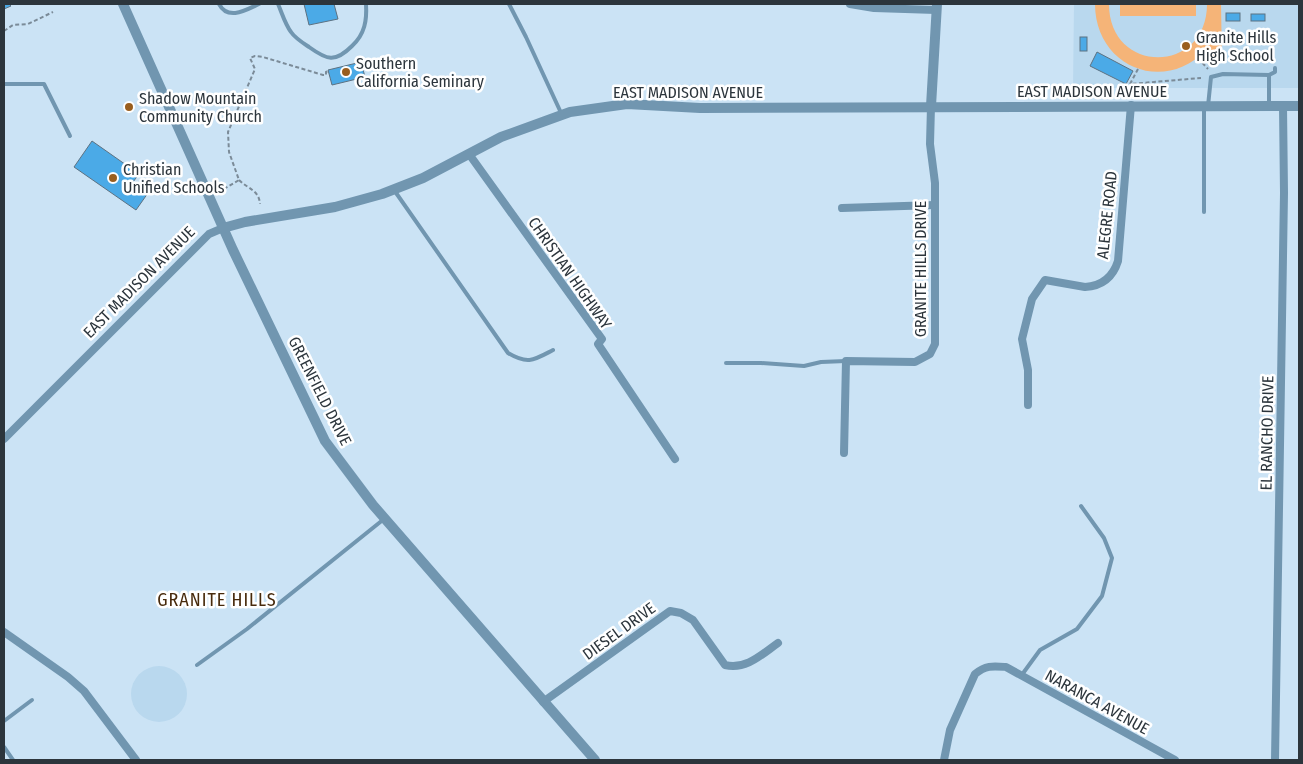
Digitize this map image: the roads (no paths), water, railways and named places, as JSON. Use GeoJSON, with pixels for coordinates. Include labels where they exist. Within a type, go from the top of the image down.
{"type":"FeatureCollection","features":[{"type":"Feature","properties":{"kind":"street","name":"GREENFIELD DRIVE"},"geometry":{"type":"LineString","coordinates":[[122,4],[223,228],[325,441],[384,519],[595,760]]}},
{"type":"Feature","properties":{"kind":"street"},"geometry":{"type":"LineString","coordinates":[[850,4],[874,8],[936,7]]}},
{"type":"Feature","properties":{"kind":"street","name":"GRANITE HILLS DRIVE"},"geometry":{"type":"LineString","coordinates":[[846,361],[915,362],[930,354],[935,344],[935,183],[930,144],[936,7]]}},
{"type":"Feature","properties":{"kind":"street","name":"EAST MADISON AVENUE"},"geometry":{"type":"LineString","coordinates":[[4,439],[209,234],[245,222],[334,206],[394,190],[423,178],[501,137],[562,115],[627,104],[700,108],[1131,105],[1299,106]]}},
{"type":"Feature","properties":{"kind":"street","name":"ALEGRE ROAD"},"geometry":{"type":"LineString","coordinates":[[1028,405],[1028,370],[1022,339],[1032,299],[1045,280],[1086,287],[1092,286],[1108,278],[1116,267],[1131,105]]}},
{"type":"Feature","properties":{"kind":"street","name":"EL RANCHO DRIVE"},"geometry":{"type":"LineString","coordinates":[[1276,760],[1284,193],[1283,106]]}},
{"type":"Feature","properties":{"kind":"street","name":"CHRISTIAN HIGHWAY"},"geometry":{"type":"LineString","coordinates":[[469,154],[602,339],[598,344],[675,459]]}},
{"type":"Feature","properties":{"kind":"street"},"geometry":{"type":"LineString","coordinates":[[842,208],[935,205]]}},
{"type":"Feature","properties":{"kind":"street"},"geometry":{"type":"LineString","coordinates":[[844,453],[846,361]]}},
{"type":"Feature","properties":{"kind":"street","name":"DIESEL DRIVE"},"geometry":{"type":"LineString","coordinates":[[543,702],[670,611],[679,612],[692,620],[725,665],[745,666],[778,643]]}},
{"type":"Feature","properties":{"kind":"street"},"geometry":{"type":"LineString","coordinates":[[4,632],[68,677],[84,691],[136,760]]}},
{"type":"Feature","properties":{"kind":"street","name":"NARANCA AVENUE"},"geometry":{"type":"LineString","coordinates":[[944,760],[950,730],[976,674],[982,668],[991,665],[1006,667],[1175,760]]}},
{"type":"Feature","properties":{"kind":"lane"},"geometry":{"type":"LineString","coordinates":[[219,4],[226,12],[234,14],[259,4]]}},
{"type":"Feature","properties":{"kind":"lane"},"geometry":{"type":"LineString","coordinates":[[278,4],[291,32],[301,42],[328,58],[341,55],[357,42],[366,23],[366,4]]}},
{"type":"Feature","properties":{"kind":"lane"},"geometry":{"type":"LineString","coordinates":[[509,4],[562,115]]}},
{"type":"Feature","properties":{"kind":"lane"},"geometry":{"type":"LineString","coordinates":[[1204,212],[1206,106],[1211,77],[1224,74],[1269,75],[1275,72],[1276,68]]}},
{"type":"Feature","properties":{"kind":"lane"},"geometry":{"type":"LineString","coordinates":[[1268,106],[1269,75]]}},
{"type":"Feature","properties":{"kind":"lane"},"geometry":{"type":"LineString","coordinates":[[4,84],[44,84],[70,136]]}},
{"type":"Feature","properties":{"kind":"lane"},"geometry":{"type":"LineString","coordinates":[[394,190],[508,353],[519,359],[532,361],[553,350]]}},
{"type":"Feature","properties":{"kind":"lane"},"geometry":{"type":"LineString","coordinates":[[726,363],[804,366],[821,362],[846,361]]}},
{"type":"Feature","properties":{"kind":"lane"},"geometry":{"type":"LineString","coordinates":[[1021,676],[1040,650],[1077,629],[1102,596],[1112,558],[1104,538],[1081,506]]}},
{"type":"Feature","properties":{"kind":"lane"},"geometry":{"type":"LineString","coordinates":[[197,665],[247,628],[384,519]]}},
{"type":"Feature","properties":{"kind":"lane"},"geometry":{"type":"LineString","coordinates":[[4,721],[32,700]]}},
{"type":"Feature","properties":{"kind":"lane"},"geometry":{"type":"LineString","coordinates":[[4,747],[13,760]]}},
{"type":"Feature","properties":{"kind":"place","name":"Granite Hills High School"},"geometry":{"type":"Point","coordinates":[1186,46]}},
{"type":"Feature","properties":{"kind":"place","name":"Southern California Seminary"},"geometry":{"type":"Point","coordinates":[346,72]}},
{"type":"Feature","properties":{"kind":"place","name":"Shadow Mountain Community Church"},"geometry":{"type":"Point","coordinates":[129,107]}},
{"type":"Feature","properties":{"kind":"place","name":"Christian Unified Schools"},"geometry":{"type":"Point","coordinates":[113,178]}},
{"type":"Feature","properties":{"kind":"district","name":"GRANITE HILLS"},"geometry":{"type":"Point","coordinates":[217,600]}}]}
